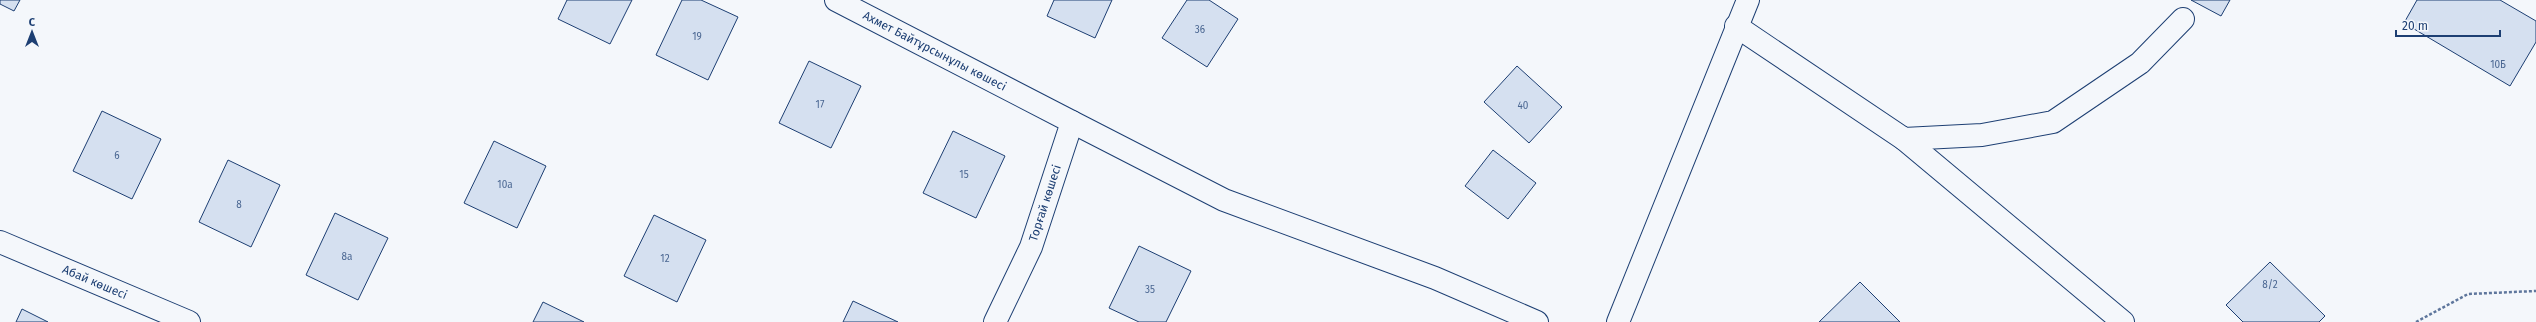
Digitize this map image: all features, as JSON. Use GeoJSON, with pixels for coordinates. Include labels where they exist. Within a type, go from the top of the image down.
{"type":"FeatureCollection","features":[{"type":"Feature","properties":{"kind":"street","name":"Ахмет Байтұрсынұлы көшесі"},"geometry":{"type":"LineString","coordinates":[[836,0],[1034,100],[1072,122]]}},
{"type":"Feature","properties":{"kind":"street"},"geometry":{"type":"LineString","coordinates":[[1618,322],[1736,26],[1748,0]]}},
{"type":"Feature","properties":{"kind":"street"},"geometry":{"type":"LineString","coordinates":[[1904,139],[1982,135],[2053,122],[2140,63],[2183,19]]}},
{"type":"Feature","properties":{"kind":"street"},"geometry":{"type":"LineString","coordinates":[[1736,26],[1904,139],[2123,322]]}},
{"type":"Feature","properties":{"kind":"street"},"geometry":{"type":"LineString","coordinates":[[1072,122],[1224,200],[1435,278],[1538,322]]}},
{"type":"Feature","properties":{"kind":"street","name":"Торғай көшесі"},"geometry":{"type":"LineString","coordinates":[[995,322],[1031,247],[1072,122]]}},
{"type":"Feature","properties":{"kind":"street","name":"Абай көшесі"},"geometry":{"type":"LineString","coordinates":[[0,242],[189,322]]}},
{"type":"Feature","properties":{"kind":"path"},"geometry":{"type":"LineString","coordinates":[[2416,322],[2468,294],[2536,290]]}},
{"type":"Feature","properties":{"kind":"building"},"geometry":{"type":"Polygon","coordinates":[[[0,0],[20,0],[14,11],[0,4],[0,0]]]}},
{"type":"Feature","properties":{"kind":"building"},"geometry":{"type":"Polygon","coordinates":[[[567,0],[632,0],[610,44],[558,19],[567,0]]]}},
{"type":"Feature","properties":{"kind":"building"},"geometry":{"type":"Polygon","coordinates":[[[682,0],[701,0],[738,17],[708,80],[656,55],[682,0]]]}},
{"type":"Feature","properties":{"kind":"building"},"geometry":{"type":"Polygon","coordinates":[[[1054,0],[1112,0],[1095,38],[1047,16],[1054,0]]]}},
{"type":"Feature","properties":{"kind":"building"},"geometry":{"type":"Polygon","coordinates":[[[1187,0],[1209,0],[1238,19],[1207,67],[1162,38],[1187,0]]]}},
{"type":"Feature","properties":{"kind":"building"},"geometry":{"type":"Polygon","coordinates":[[[2191,0],[2230,0],[2221,16],[2191,0]]]}},
{"type":"Feature","properties":{"kind":"building"},"geometry":{"type":"Polygon","coordinates":[[[2417,0],[2500,0],[2536,21],[2536,42],[2510,86],[2404,23],[2417,0]]]}},
{"type":"Feature","properties":{"kind":"building"},"geometry":{"type":"Polygon","coordinates":[[[809,61],[861,86],[831,148],[779,123],[809,61]]]}},
{"type":"Feature","properties":{"kind":"building"},"geometry":{"type":"Polygon","coordinates":[[[1517,66],[1562,107],[1529,143],[1484,102],[1517,66]]]}},
{"type":"Feature","properties":{"kind":"building"},"geometry":{"type":"Polygon","coordinates":[[[102,111],[161,139],[132,199],[73,171],[102,111]]]}},
{"type":"Feature","properties":{"kind":"building"},"geometry":{"type":"Polygon","coordinates":[[[953,131],[1005,156],[976,218],[923,193],[953,131]]]}},
{"type":"Feature","properties":{"kind":"building"},"geometry":{"type":"Polygon","coordinates":[[[494,141],[546,166],[517,228],[464,203],[494,141]]]}},
{"type":"Feature","properties":{"kind":"building"},"geometry":{"type":"Polygon","coordinates":[[[1493,150],[1536,183],[1508,219],[1465,186],[1493,150]]]}},
{"type":"Feature","properties":{"kind":"building"},"geometry":{"type":"Polygon","coordinates":[[[228,160],[280,185],[251,247],[199,222],[228,160]]]}},
{"type":"Feature","properties":{"kind":"building"},"geometry":{"type":"Polygon","coordinates":[[[335,213],[388,238],[358,300],[306,275],[335,213]]]}},
{"type":"Feature","properties":{"kind":"building"},"geometry":{"type":"Polygon","coordinates":[[[654,215],[706,240],[677,302],[624,276],[654,215]]]}},
{"type":"Feature","properties":{"kind":"building"},"geometry":{"type":"Polygon","coordinates":[[[1139,246],[1191,271],[1166,322],[1139,322],[1109,308],[1139,246]]]}},
{"type":"Feature","properties":{"kind":"building"},"geometry":{"type":"Polygon","coordinates":[[[2270,262],[2325,316],[2319,322],[2243,322],[2226,305],[2270,262]]]}},
{"type":"Feature","properties":{"kind":"building"},"geometry":{"type":"Polygon","coordinates":[[[1860,282],[1900,322],[1819,322],[1860,282]]]}},
{"type":"Feature","properties":{"kind":"building"},"geometry":{"type":"Polygon","coordinates":[[[853,301],[898,322],[843,322],[853,301]]]}},
{"type":"Feature","properties":{"kind":"building"},"geometry":{"type":"Polygon","coordinates":[[[543,302],[584,322],[533,322],[543,302]]]}},
{"type":"Feature","properties":{"kind":"building"},"geometry":{"type":"Polygon","coordinates":[[[22,309],[48,322],[16,322],[22,309]]]}}]}
